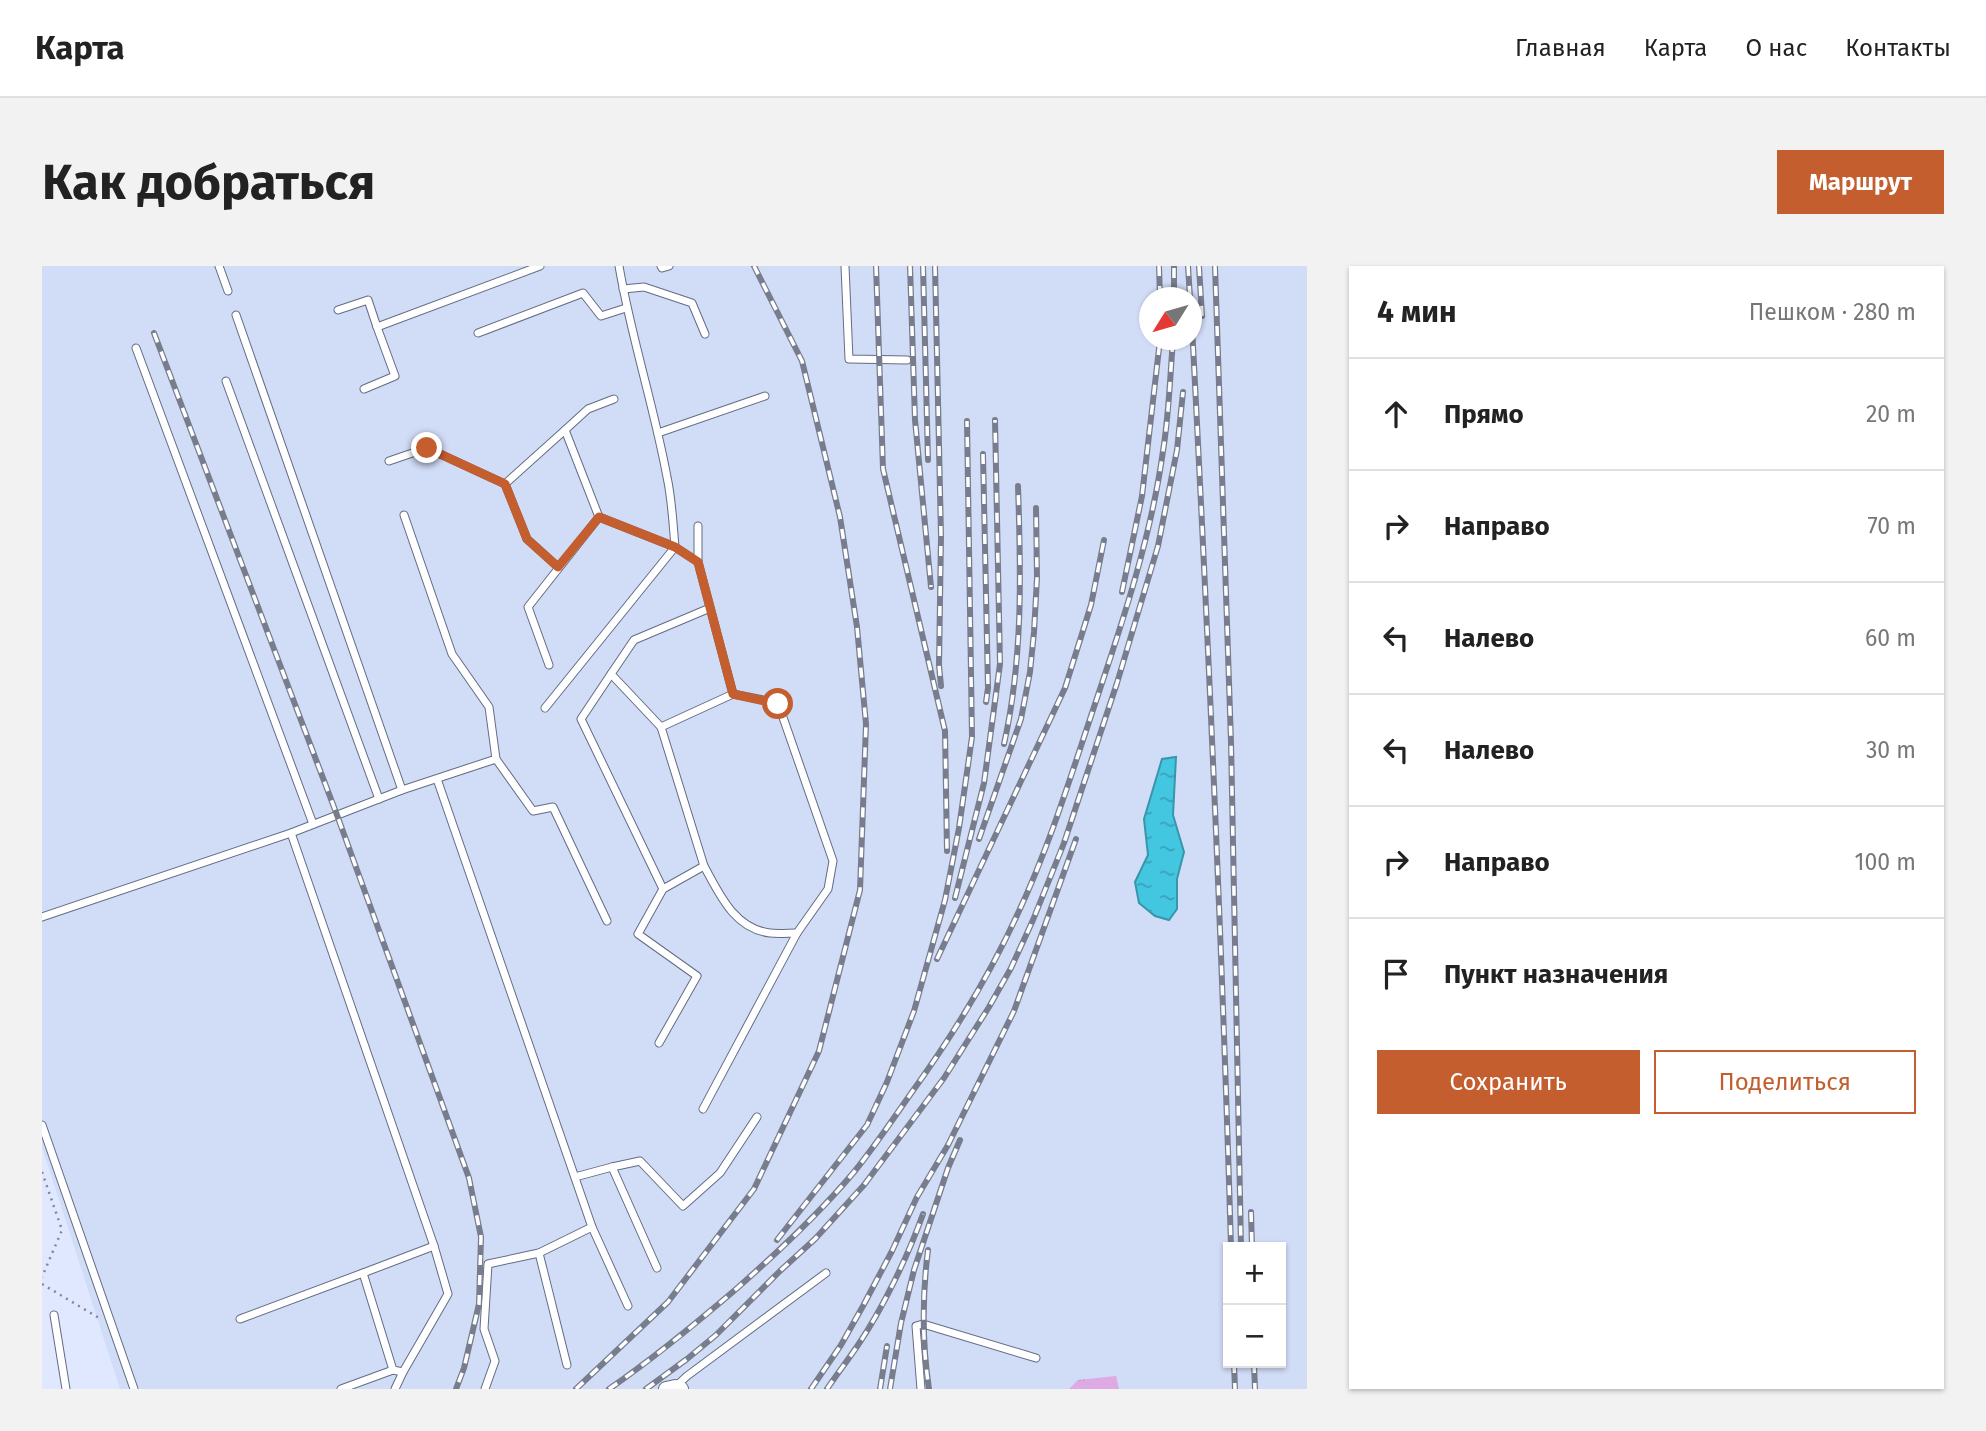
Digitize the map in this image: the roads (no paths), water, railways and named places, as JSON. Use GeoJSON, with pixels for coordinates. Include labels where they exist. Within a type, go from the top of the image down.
{"type":"FeatureCollection","features":[{"type":"Feature","properties":{"kind":"lane"},"geometry":{"type":"LineString","coordinates":[[219,266],[228,291]]}},
{"type":"Feature","properties":{"kind":"lane"},"geometry":{"type":"LineString","coordinates":[[377,327],[540,266]]}},
{"type":"Feature","properties":{"kind":"lane"},"geometry":{"type":"LineString","coordinates":[[545,708],[675,547],[668,480],[626,307],[619,266]]}},
{"type":"Feature","properties":{"kind":"lane"},"geometry":{"type":"LineString","coordinates":[[661,266],[668,266]]}},
{"type":"Feature","properties":{"kind":"lane"},"geometry":{"type":"LineString","coordinates":[[845,266],[849,359],[907,360]]}},
{"type":"Feature","properties":{"kind":"lane"},"geometry":{"type":"LineString","coordinates":[[623,289],[644,287],[692,303],[705,334]]}},
{"type":"Feature","properties":{"kind":"lane"},"geometry":{"type":"LineString","coordinates":[[478,333],[583,293],[601,316],[626,307]]}},
{"type":"Feature","properties":{"kind":"lane"},"geometry":{"type":"LineString","coordinates":[[338,310],[368,300],[395,376],[364,389]]}},
{"type":"Feature","properties":{"kind":"lane"},"geometry":{"type":"LineString","coordinates":[[236,315],[402,790]]}},
{"type":"Feature","properties":{"kind":"lane"},"geometry":{"type":"LineString","coordinates":[[136,348],[313,824]]}},
{"type":"Feature","properties":{"kind":"lane"},"geometry":{"type":"LineString","coordinates":[[226,381],[379,799]]}},
{"type":"Feature","properties":{"kind":"lane"},"geometry":{"type":"LineString","coordinates":[[658,433],[765,396]]}},
{"type":"Feature","properties":{"kind":"lane"},"geometry":{"type":"LineString","coordinates":[[505,484],[588,409],[614,399]]}},
{"type":"Feature","properties":{"kind":"lane"},"geometry":{"type":"LineString","coordinates":[[565,430],[599,517],[675,547],[698,562]]}},
{"type":"Feature","properties":{"kind":"lane"},"geometry":{"type":"LineString","coordinates":[[389,461],[427,448],[505,484],[527,539],[558,567]]}},
{"type":"Feature","properties":{"kind":"lane"},"geometry":{"type":"LineString","coordinates":[[404,514],[452,654],[489,707],[496,759],[533,811],[553,807],[607,921]]}},
{"type":"Feature","properties":{"kind":"lane"},"geometry":{"type":"LineString","coordinates":[[549,665],[528,607],[599,517]]}},
{"type":"Feature","properties":{"kind":"lane"},"geometry":{"type":"LineString","coordinates":[[698,526],[698,562],[733,694]]}},
{"type":"Feature","properties":{"kind":"lane"},"geometry":{"type":"LineString","coordinates":[[663,889],[581,719],[634,640],[710,608]]}},
{"type":"Feature","properties":{"kind":"lane"},"geometry":{"type":"LineString","coordinates":[[611,674],[661,727],[704,866],[724,902],[743,923],[768,933],[797,933]]}},
{"type":"Feature","properties":{"kind":"lane"},"geometry":{"type":"LineString","coordinates":[[661,727],[733,694],[778,704],[832,861],[828,888],[797,933],[703,1108]]}},
{"type":"Feature","properties":{"kind":"lane"},"geometry":{"type":"LineString","coordinates":[[42,917],[291,833],[402,790],[496,759]]}},
{"type":"Feature","properties":{"kind":"lane"},"geometry":{"type":"LineString","coordinates":[[437,779],[592,1227],[628,1306]]}},
{"type":"Feature","properties":{"kind":"lane"},"geometry":{"type":"LineString","coordinates":[[291,833],[434,1246],[448,1294],[395,1389]]}},
{"type":"Feature","properties":{"kind":"lane"},"geometry":{"type":"LineString","coordinates":[[659,1042],[697,976],[638,934],[663,889],[704,866]]}},
{"type":"Feature","properties":{"kind":"lane"},"geometry":{"type":"LineString","coordinates":[[575,1177],[640,1161],[683,1206],[720,1173],[757,1117]]}},
{"type":"Feature","properties":{"kind":"lane"},"geometry":{"type":"LineString","coordinates":[[42,1125],[134,1389]]}},
{"type":"Feature","properties":{"kind":"lane"},"geometry":{"type":"LineString","coordinates":[[612,1167],[657,1268]]}},
{"type":"Feature","properties":{"kind":"lane"},"geometry":{"type":"LineString","coordinates":[[485,1389],[495,1361],[484,1329],[488,1264],[539,1253],[592,1227]]}},
{"type":"Feature","properties":{"kind":"lane"},"geometry":{"type":"LineString","coordinates":[[240,1319],[434,1246]]}},
{"type":"Feature","properties":{"kind":"lane"},"geometry":{"type":"LineString","coordinates":[[539,1253],[567,1365]]}},
{"type":"Feature","properties":{"kind":"lane"},"geometry":{"type":"LineString","coordinates":[[363,1273],[393,1370]]}},
{"type":"Feature","properties":{"kind":"lane"},"geometry":{"type":"LineString","coordinates":[[674,1388],[826,1273]]}},
{"type":"Feature","properties":{"kind":"lane"},"geometry":{"type":"LineString","coordinates":[[54,1315],[66,1389]]}},
{"type":"Feature","properties":{"kind":"lane"},"geometry":{"type":"LineString","coordinates":[[921,1389],[916,1326],[923,1324],[1036,1358]]}},
{"type":"Feature","properties":{"kind":"lane"},"geometry":{"type":"LineString","coordinates":[[341,1389],[393,1370],[403,1372]]}},
{"type":"Feature","properties":{"kind":"water"},"geometry":{"type":"Polygon","coordinates":[[[1176,757],[1173,815],[1184,852],[1177,879],[1177,909],[1169,920],[1155,916],[1139,903],[1135,882],[1148,855],[1144,819],[1162,759],[1176,757]]]}},
{"type":"Feature","properties":{"kind":"railway"},"geometry":{"type":"LineString","coordinates":[[576,1389],[668,1302],[754,1189],[819,1051],[860,890],[866,724],[857,627],[840,517],[802,361],[754,266]]}},
{"type":"Feature","properties":{"kind":"railway"},"geometry":{"type":"LineString","coordinates":[[876,266],[883,469],[945,731],[947,851]]}},
{"type":"Feature","properties":{"kind":"railway"},"geometry":{"type":"LineString","coordinates":[[910,266],[915,420],[931,587]]}},
{"type":"Feature","properties":{"kind":"railway"},"geometry":{"type":"LineString","coordinates":[[923,266],[928,460]]}},
{"type":"Feature","properties":{"kind":"railway"},"geometry":{"type":"LineString","coordinates":[[935,266],[941,536],[941,686]]}},
{"type":"Feature","properties":{"kind":"railway"},"geometry":{"type":"LineString","coordinates":[[1159,266],[1160,287]]}},
{"type":"Feature","properties":{"kind":"railway"},"geometry":{"type":"LineString","coordinates":[[1174,266],[1174,287]]}},
{"type":"Feature","properties":{"kind":"railway"},"geometry":{"type":"LineString","coordinates":[[1188,266],[1189,287]]}},
{"type":"Feature","properties":{"kind":"railway"},"geometry":{"type":"LineString","coordinates":[[1199,266],[1200,287]]}},
{"type":"Feature","properties":{"kind":"railway"},"geometry":{"type":"LineString","coordinates":[[1215,266],[1231,742],[1241,1242]]}},
{"type":"Feature","properties":{"kind":"railway"},"geometry":{"type":"LineString","coordinates":[[154,333],[337,815],[469,1178],[481,1237],[479,1304],[464,1368],[456,1389]]}},
{"type":"Feature","properties":{"kind":"railway"},"geometry":{"type":"LineString","coordinates":[[1122,592],[1142,496],[1159,350]]}},
{"type":"Feature","properties":{"kind":"railway"},"geometry":{"type":"LineString","coordinates":[[609,1389],[674,1341],[735,1290],[797,1233],[840,1188],[927,1070],[956,1027],[996,958],[1048,842],[1132,590],[1157,486],[1167,423],[1172,350]]}},
{"type":"Feature","properties":{"kind":"railway"},"geometry":{"type":"LineString","coordinates":[[1193,350],[1214,786],[1231,1242]]}},
{"type":"Feature","properties":{"kind":"railway"},"geometry":{"type":"LineString","coordinates":[[646,1389],[716,1335],[815,1239],[864,1185],[944,1078],[1011,968],[1064,843],[1117,683],[1158,546],[1177,450],[1183,392]]}},
{"type":"Feature","properties":{"kind":"railway"},"geometry":{"type":"LineString","coordinates":[[955,898],[984,783],[1000,664],[995,420]]}},
{"type":"Feature","properties":{"kind":"railway"},"geometry":{"type":"LineString","coordinates":[[777,1240],[867,1125],[887,1082],[914,1011],[945,900],[972,737],[967,421]]}},
{"type":"Feature","properties":{"kind":"railway"},"geometry":{"type":"LineString","coordinates":[[983,454],[988,688],[986,702]]}},
{"type":"Feature","properties":{"kind":"railway"},"geometry":{"type":"LineString","coordinates":[[1004,744],[1018,648],[1018,486]]}},
{"type":"Feature","properties":{"kind":"railway"},"geometry":{"type":"LineString","coordinates":[[979,839],[1021,719],[1030,672],[1037,578],[1036,508]]}},
{"type":"Feature","properties":{"kind":"railway"},"geometry":{"type":"LineString","coordinates":[[937,959],[1065,688],[1091,605],[1104,540]]}},
{"type":"Feature","properties":{"kind":"railway"},"geometry":{"type":"LineString","coordinates":[[811,1389],[863,1306],[917,1197],[948,1145],[1014,1011],[1076,839]]}},
{"type":"Feature","properties":{"kind":"railway"},"geometry":{"type":"LineString","coordinates":[[890,1389],[901,1323],[914,1270],[960,1140]]}},
{"type":"Feature","properties":{"kind":"railway"},"geometry":{"type":"LineString","coordinates":[[1251,1212],[1252,1242]]}},
{"type":"Feature","properties":{"kind":"railway"},"geometry":{"type":"LineString","coordinates":[[827,1389],[877,1315],[923,1214]]}},
{"type":"Feature","properties":{"kind":"railway"},"geometry":{"type":"LineString","coordinates":[[928,1250],[924,1320],[929,1389]]}},
{"type":"Feature","properties":{"kind":"railway"},"geometry":{"type":"LineString","coordinates":[[880,1389],[887,1346]]}},
{"type":"Feature","properties":{"kind":"railway"},"geometry":{"type":"LineString","coordinates":[[1234,1368],[1235,1389]]}},
{"type":"Feature","properties":{"kind":"railway"},"geometry":{"type":"LineString","coordinates":[[1254,1368],[1255,1389]]}}]}
